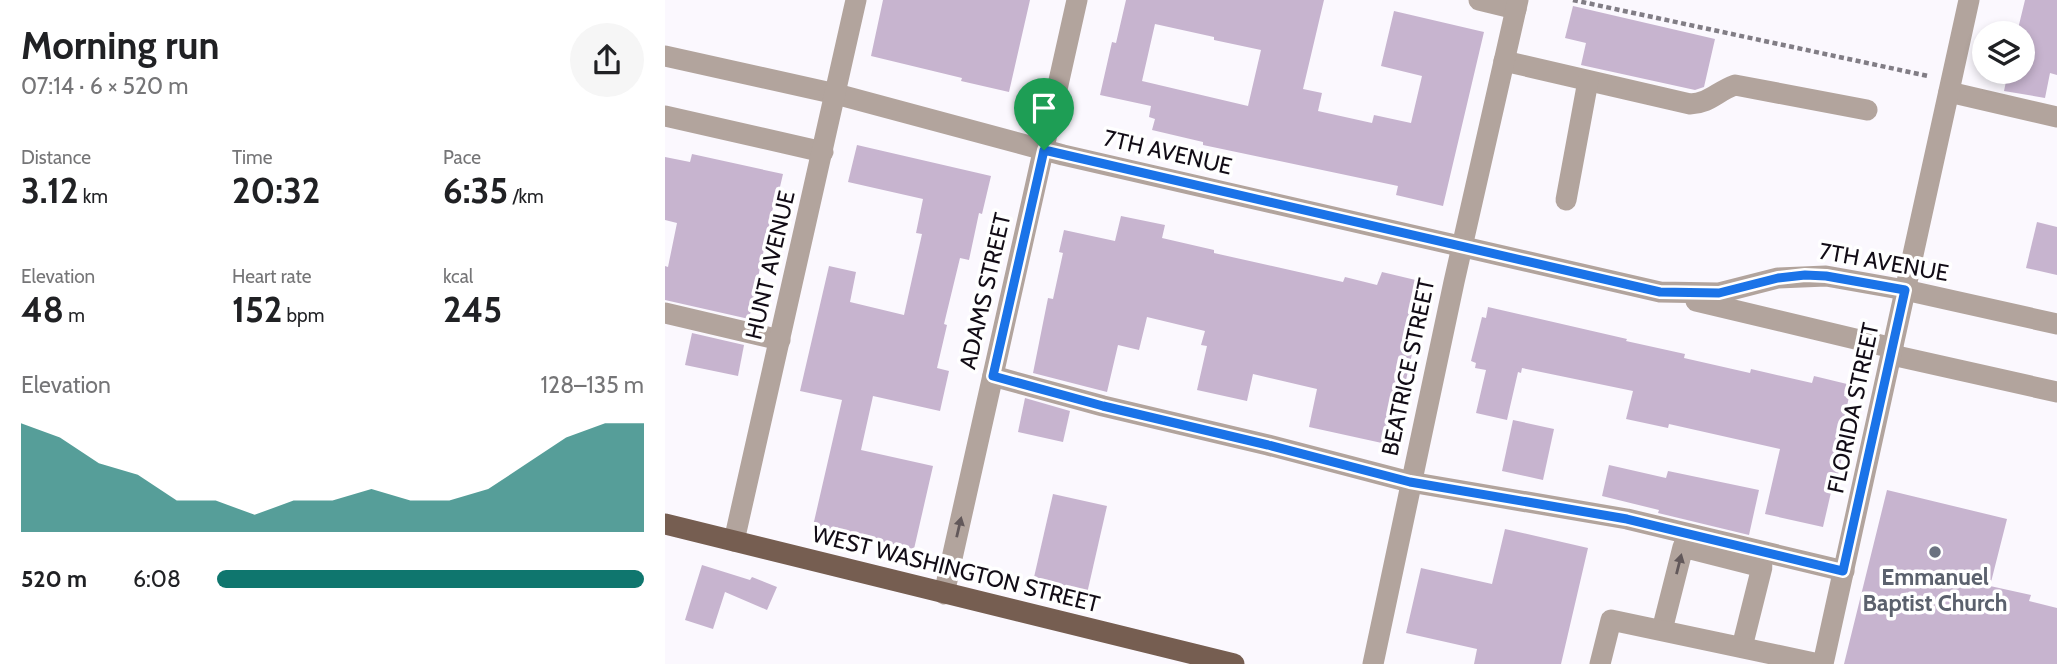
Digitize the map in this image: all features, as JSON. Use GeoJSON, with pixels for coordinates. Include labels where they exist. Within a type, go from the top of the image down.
{"type":"FeatureCollection","features":[{"type":"Feature","properties":{"kind":"main road","name":"WEST WASHINGTON STREET"},"geometry":{"type":"LineString","coordinates":[[665,524],[1234,664]]}},
{"type":"Feature","properties":{"kind":"street","name":"HUNT AVENUE"},"geometry":{"type":"LineString","coordinates":[[734,541],[856,0]]}},
{"type":"Feature","properties":{"kind":"street","name":"ADAMS STREET"},"geometry":{"type":"LineString","coordinates":[[944,594],[1077,0]]}},
{"type":"Feature","properties":{"kind":"street"},"geometry":{"type":"LineString","coordinates":[[1479,0],[1517,4]]}},
{"type":"Feature","properties":{"kind":"street","name":"FLORIDA STREET"},"geometry":{"type":"LineString","coordinates":[[1821,664],[1969,0]]}},
{"type":"Feature","properties":{"kind":"street","name":"BEATRICE STREET"},"geometry":{"type":"LineString","coordinates":[[1373,664],[1461,247],[1517,4]]}},
{"type":"Feature","properties":{"kind":"street","name":"7TH AVENUE"},"geometry":{"type":"LineString","coordinates":[[665,56],[836,94],[1044,150],[1660,292],[2057,392]]}},
{"type":"Feature","properties":{"kind":"street"},"geometry":{"type":"LineString","coordinates":[[1504,61],[1690,104],[1706,103],[1722,90],[1735,85],[1867,110]]}},
{"type":"Feature","properties":{"kind":"street"},"geometry":{"type":"LineString","coordinates":[[1566,200],[1588,81]]}},
{"type":"Feature","properties":{"kind":"street"},"geometry":{"type":"LineString","coordinates":[[1950,87],[2057,117]]}},
{"type":"Feature","properties":{"kind":"street"},"geometry":{"type":"LineString","coordinates":[[665,116],[823,152]]}},
{"type":"Feature","properties":{"kind":"street","name":"7TH AVENUE"},"geometry":{"type":"LineString","coordinates":[[1660,292],[1719,293],[1778,278],[1826,276],[1905,290],[2057,324]]}},
{"type":"Feature","properties":{"kind":"street"},"geometry":{"type":"LineString","coordinates":[[665,313],[780,340]]}},
{"type":"Feature","properties":{"kind":"street"},"geometry":{"type":"LineString","coordinates":[[993,376],[1410,482],[1627,519],[1843,571]]}},
{"type":"Feature","properties":{"kind":"street"},"geometry":{"type":"LineString","coordinates":[[1662,630],[1683,547],[1762,567],[1742,647]]}},
{"type":"Feature","properties":{"kind":"street"},"geometry":{"type":"LineString","coordinates":[[1600,664],[1611,620],[1821,664]]}},
{"type":"Feature","properties":{"kind":"path"},"geometry":{"type":"LineString","coordinates":[[1573,0],[1950,87]]}},
{"type":"Feature","properties":{"kind":"building"},"geometry":{"type":"Polygon","coordinates":[[[883,0],[1030,0],[1009,92],[871,56],[883,0]]]}},
{"type":"Feature","properties":{"kind":"building"},"geometry":{"type":"Polygon","coordinates":[[[1126,0],[1324,0],[1303,89],[1322,93],[1318,111],[1372,123],[1374,115],[1411,123],[1422,76],[1381,66],[1394,11],[1484,32],[1443,206],[1396,195],[1398,186],[1203,145],[1203,142],[1152,130],[1155,119],[1149,117],[1151,106],[1100,95],[1112,42],[1116,43],[1126,0]],[[1155,24],[1142,81],[1248,106],[1261,50],[1214,40],[1214,37],[1155,24]]]}},
{"type":"Feature","properties":{"kind":"building"},"geometry":{"type":"Polygon","coordinates":[[[2025,0],[2057,0],[2057,75],[2050,73],[2045,98],[2004,91],[2005,84],[2035,84],[2035,21],[2020,21],[2025,0]]]}},
{"type":"Feature","properties":{"kind":"building"},"geometry":{"type":"Polygon","coordinates":[[[1573,6],[1715,39],[1704,87],[1695,90],[1581,65],[1586,43],[1565,38],[1573,6]]]}},
{"type":"Feature","properties":{"kind":"building"},"geometry":{"type":"Polygon","coordinates":[[[857,145],[991,176],[982,214],[979,213],[969,260],[960,258],[944,324],[947,325],[937,368],[949,371],[940,411],[873,396],[861,450],[933,466],[914,549],[813,526],[842,400],[800,391],[829,266],[856,272],[850,302],[904,315],[922,234],[916,233],[923,199],[848,182],[857,145]]]}},
{"type":"Feature","properties":{"kind":"building"},"geometry":{"type":"Polygon","coordinates":[[[692,154],[783,174],[776,204],[774,203],[749,319],[665,300],[665,266],[668,267],[677,223],[665,220],[665,157],[690,162],[692,154]]]}},
{"type":"Feature","properties":{"kind":"building"},"geometry":{"type":"Polygon","coordinates":[[[1121,216],[1165,225],[1162,238],[1214,250],[1214,253],[1343,282],[1345,277],[1377,285],[1382,272],[1424,282],[1408,353],[1412,354],[1391,445],[1309,427],[1317,389],[1253,374],[1247,401],[1197,390],[1207,346],[1201,345],[1205,331],[1147,317],[1139,350],[1118,345],[1107,392],[1033,373],[1048,298],[1053,299],[1063,253],[1059,252],[1064,230],[1115,241],[1121,216]]]}},
{"type":"Feature","properties":{"kind":"building"},"geometry":{"type":"Polygon","coordinates":[[[2037,222],[2057,227],[2057,275],[2026,268],[2037,222]]]}},
{"type":"Feature","properties":{"kind":"building"},"geometry":{"type":"Polygon","coordinates":[[[1488,307],[1627,339],[1626,341],[1685,354],[1684,358],[1750,373],[1751,369],[1812,383],[1814,376],[1847,384],[1844,396],[1849,397],[1836,455],[1842,457],[1823,527],[1765,514],[1780,449],[1669,424],[1668,428],[1626,419],[1633,391],[1522,368],[1521,373],[1518,372],[1507,420],[1476,413],[1486,370],[1475,368],[1476,363],[1471,361],[1482,317],[1486,318],[1488,307]]]}},
{"type":"Feature","properties":{"kind":"building"},"geometry":{"type":"Polygon","coordinates":[[[692,333],[744,345],[738,376],[685,365],[692,333]]]}},
{"type":"Feature","properties":{"kind":"building"},"geometry":{"type":"Polygon","coordinates":[[[1025,398],[1070,411],[1063,442],[1018,432],[1025,398]]]}},
{"type":"Feature","properties":{"kind":"building"},"geometry":{"type":"Polygon","coordinates":[[[1513,420],[1554,429],[1543,480],[1502,471],[1513,420]]]}},
{"type":"Feature","properties":{"kind":"building"},"geometry":{"type":"Polygon","coordinates":[[[1609,465],[1666,478],[1668,471],[1759,490],[1749,535],[1602,496],[1609,465]]]}},
{"type":"Feature","properties":{"kind":"building","name":"Emmanuel Baptist Church"},"geometry":{"type":"Polygon","coordinates":[[[1887,490],[2007,519],[1990,586],[2031,595],[2029,601],[2057,608],[2057,664],[1844,664],[1887,490]]]}},
{"type":"Feature","properties":{"kind":"building"},"geometry":{"type":"Polygon","coordinates":[[[1053,494],[1107,506],[1086,598],[1032,586],[1053,494]]]}},
{"type":"Feature","properties":{"kind":"building"},"geometry":{"type":"Polygon","coordinates":[[[1505,529],[1588,548],[1561,664],[1474,664],[1477,649],[1406,633],[1421,568],[1492,584],[1505,529]]]}},
{"type":"Feature","properties":{"kind":"building"},"geometry":{"type":"Polygon","coordinates":[[[702,565],[750,580],[752,577],[777,587],[767,610],[725,592],[713,629],[685,620],[702,565]]]}},
{"type":"Feature","properties":{"kind":"place","name":"Emmanuel Baptist Church"},"geometry":{"type":"Point","coordinates":[1935,552]}},
{"type":"Feature","properties":{"kind":"route"},"geometry":{"type":"LineString","coordinates":[[1044,150],[1660,292],[1719,293],[1778,278],[1805,275],[1826,276],[1905,290],[1843,571],[1627,519],[1410,482],[993,376],[1044,150]]}}]}
